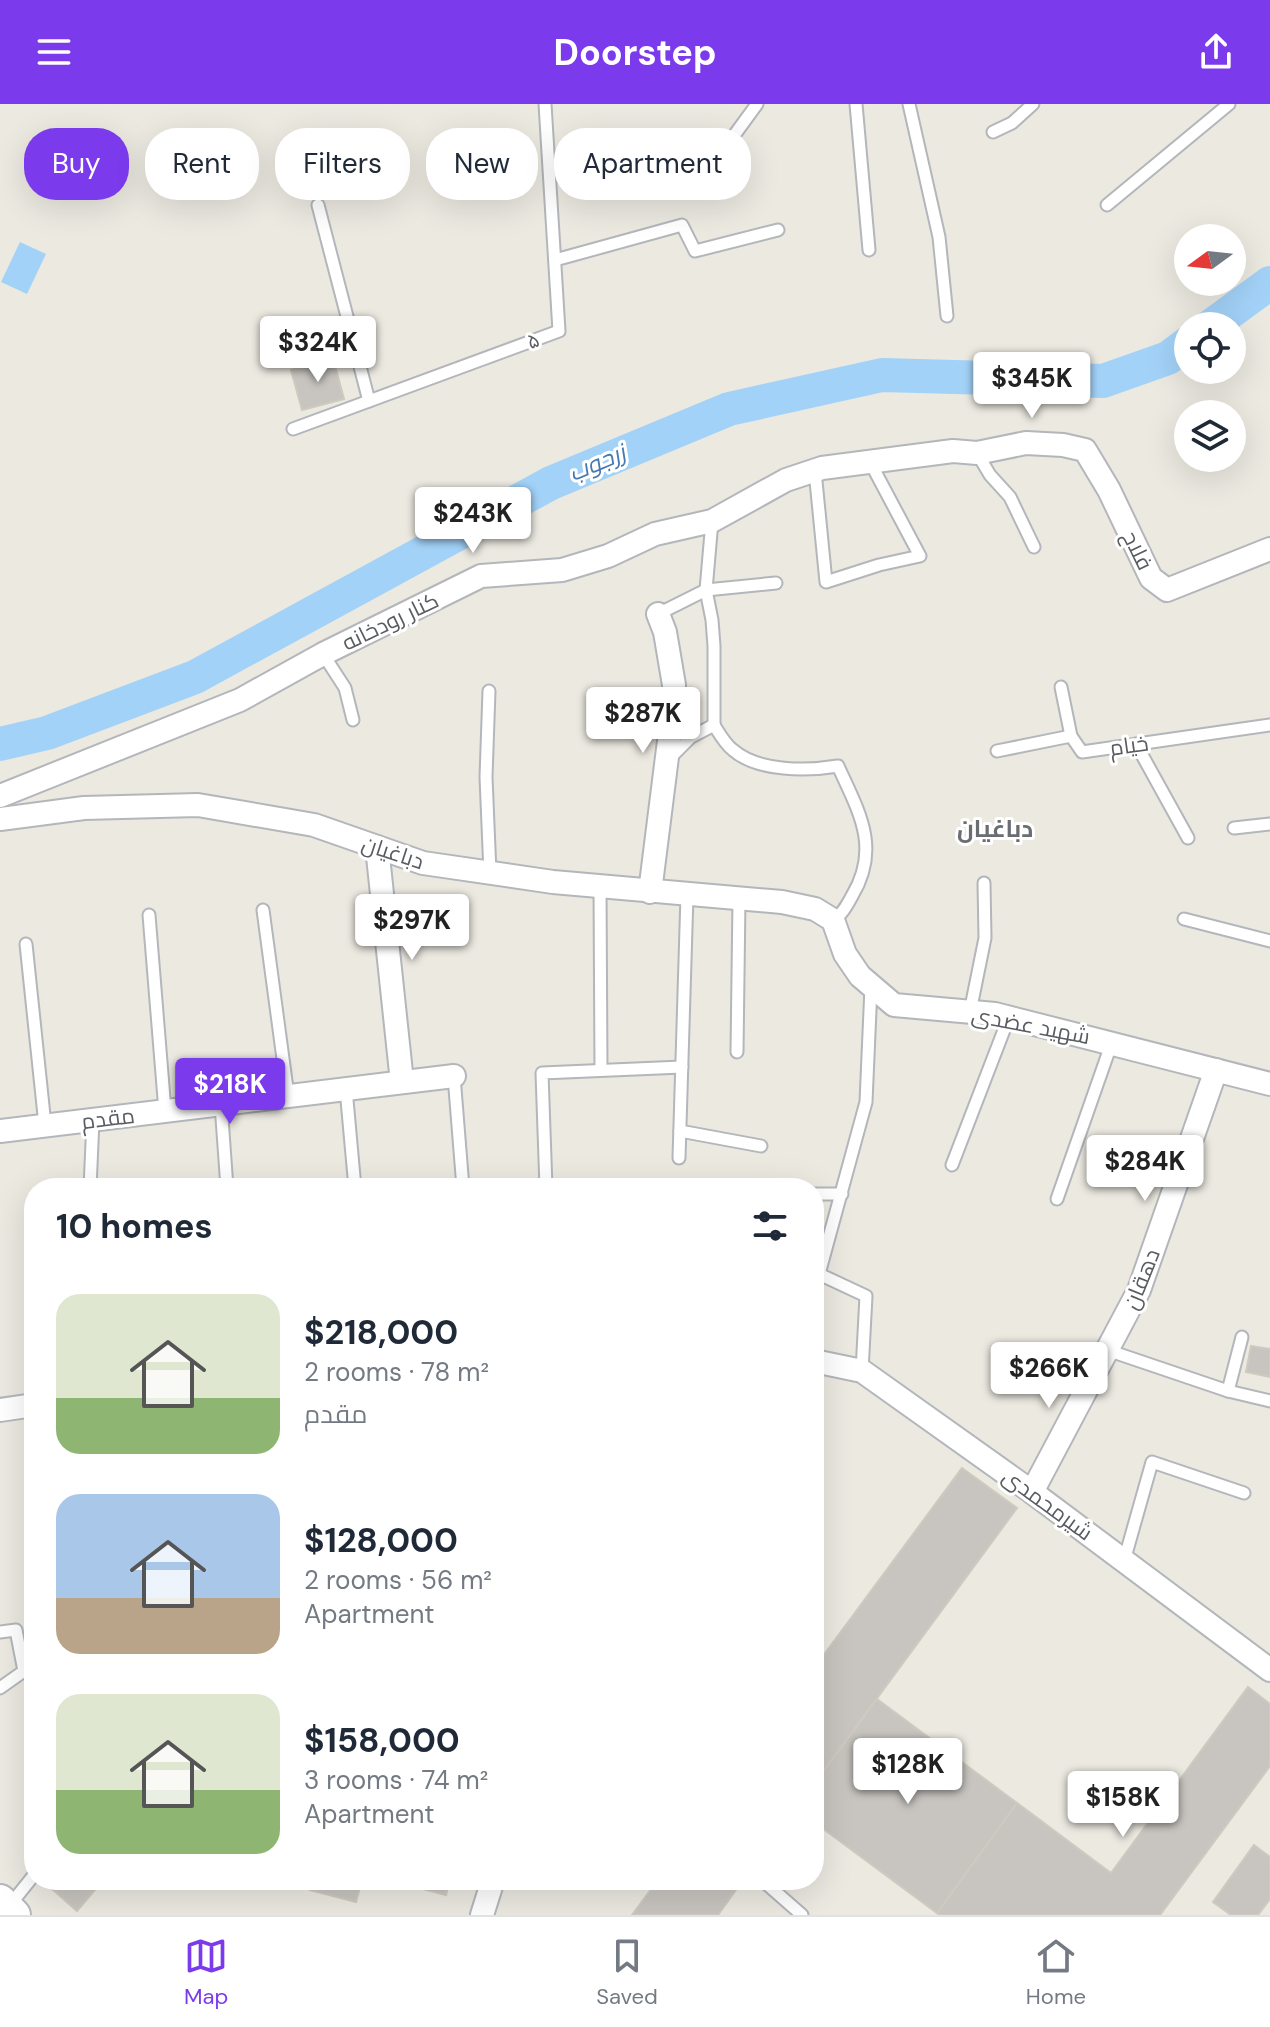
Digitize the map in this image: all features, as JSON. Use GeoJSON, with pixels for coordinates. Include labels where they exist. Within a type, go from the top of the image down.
{"type":"FeatureCollection","features":[{"type":"Feature","properties":{"kind":"street","name":"کنار رودخانه"},"geometry":{"type":"LineString","coordinates":[[0,796],[240,700],[323,654],[481,576],[562,570],[608,556],[655,534],[712,521],[786,480],[815,471],[953,451],[977,453],[1026,443],[1085,450]]}},
{"type":"Feature","properties":{"kind":"street","name":"فلاح"},"geometry":{"type":"LineString","coordinates":[[1085,450],[1109,490],[1151,578],[1167,590],[1270,549]]}},
{"type":"Feature","properties":{"kind":"street"},"geometry":{"type":"LineString","coordinates":[[650,892],[674,685],[665,632],[658,614]]}},
{"type":"Feature","properties":{"kind":"street","name":"دباغیان"},"geometry":{"type":"LineString","coordinates":[[0,819],[84,808],[198,805],[314,825],[423,863],[600,887],[782,902],[815,909],[833,920]]}},
{"type":"Feature","properties":{"kind":"street"},"geometry":{"type":"LineString","coordinates":[[377,847],[402,1082]]}},
{"type":"Feature","properties":{"kind":"street","name":"شهید عضدی"},"geometry":{"type":"LineString","coordinates":[[833,920],[845,954],[860,976],[894,1005],[1009,1017],[1270,1084]]}},
{"type":"Feature","properties":{"kind":"street","name":"دهقان"},"geometry":{"type":"LineString","coordinates":[[1032,1492],[1139,1290],[1216,1070]]}},
{"type":"Feature","properties":{"kind":"street","name":"مقدم"},"geometry":{"type":"LineString","coordinates":[[0,1131],[454,1076]]}},
{"type":"Feature","properties":{"kind":"street","name":"شیرمحمدی"},"geometry":{"type":"LineString","coordinates":[[824,1363],[862,1371],[1032,1492],[1270,1670]]}},
{"type":"Feature","properties":{"kind":"street"},"geometry":{"type":"LineString","coordinates":[[0,1410],[24,1406]]}},
{"type":"Feature","properties":{"kind":"street"},"geometry":{"type":"LineString","coordinates":[[482,1915],[490,1890]]}},
{"type":"Feature","properties":{"kind":"lane","name":"۵"},"geometry":{"type":"LineString","coordinates":[[293,429],[559,331],[545,104]]}},
{"type":"Feature","properties":{"kind":"lane"},"geometry":{"type":"LineString","coordinates":[[739,128],[757,104]]}},
{"type":"Feature","properties":{"kind":"lane"},"geometry":{"type":"LineString","coordinates":[[856,104],[869,250]]}},
{"type":"Feature","properties":{"kind":"lane"},"geometry":{"type":"LineString","coordinates":[[909,104],[939,237],[947,316]]}},
{"type":"Feature","properties":{"kind":"lane"},"geometry":{"type":"LineString","coordinates":[[993,132],[1012,123],[1033,104]]}},
{"type":"Feature","properties":{"kind":"lane"},"geometry":{"type":"LineString","coordinates":[[1107,205],[1229,104]]}},
{"type":"Feature","properties":{"kind":"lane"},"geometry":{"type":"LineString","coordinates":[[318,205],[369,401]]}},
{"type":"Feature","properties":{"kind":"lane"},"geometry":{"type":"LineString","coordinates":[[555,260],[682,225],[695,251],[778,230]]}},
{"type":"Feature","properties":{"kind":"lane"},"geometry":{"type":"LineString","coordinates":[[977,453],[990,475],[1010,497],[1034,547]]}},
{"type":"Feature","properties":{"kind":"lane"},"geometry":{"type":"LineString","coordinates":[[815,471],[826,582],[920,556],[869,461]]}},
{"type":"Feature","properties":{"kind":"lane"},"geometry":{"type":"LineString","coordinates":[[712,521],[706,590],[714,646],[714,725],[732,750],[745,758],[795,770],[838,766],[861,816],[869,852],[860,883],[839,917],[833,920]]}},
{"type":"Feature","properties":{"kind":"lane"},"geometry":{"type":"LineString","coordinates":[[658,614],[706,590],[776,583]]}},
{"type":"Feature","properties":{"kind":"lane"},"geometry":{"type":"LineString","coordinates":[[323,654],[345,688],[353,720]]}},
{"type":"Feature","properties":{"kind":"lane"},"geometry":{"type":"LineString","coordinates":[[997,751],[1071,736],[1061,687]]}},
{"type":"Feature","properties":{"kind":"lane"},"geometry":{"type":"LineString","coordinates":[[489,691],[486,777],[490,873]]}},
{"type":"Feature","properties":{"kind":"lane"},"geometry":{"type":"LineString","coordinates":[[665,764],[691,737],[714,725]]}},
{"type":"Feature","properties":{"kind":"lane","name":"خیام"},"geometry":{"type":"LineString","coordinates":[[1071,736],[1082,752],[1270,725]]}},
{"type":"Feature","properties":{"kind":"lane"},"geometry":{"type":"LineString","coordinates":[[1136,744],[1188,838]]}},
{"type":"Feature","properties":{"kind":"lane"},"geometry":{"type":"LineString","coordinates":[[1234,828],[1270,824]]}},
{"type":"Feature","properties":{"kind":"lane"},"geometry":{"type":"LineString","coordinates":[[970,1012],[985,938],[984,883]]}},
{"type":"Feature","properties":{"kind":"lane"},"geometry":{"type":"LineString","coordinates":[[600,887],[601,1069]]}},
{"type":"Feature","properties":{"kind":"lane"},"geometry":{"type":"LineString","coordinates":[[679,1158],[687,895]]}},
{"type":"Feature","properties":{"kind":"lane"},"geometry":{"type":"LineString","coordinates":[[737,1052],[739,899]]}},
{"type":"Feature","properties":{"kind":"lane"},"geometry":{"type":"LineString","coordinates":[[263,910],[288,1096]]}},
{"type":"Feature","properties":{"kind":"lane"},"geometry":{"type":"LineString","coordinates":[[149,915],[165,1111]]}},
{"type":"Feature","properties":{"kind":"lane"},"geometry":{"type":"LineString","coordinates":[[1184,919],[1270,941]]}},
{"type":"Feature","properties":{"kind":"lane"},"geometry":{"type":"LineString","coordinates":[[26,944],[45,1125]]}},
{"type":"Feature","properties":{"kind":"lane"},"geometry":{"type":"LineString","coordinates":[[824,1257],[866,1102],[871,986]]}},
{"type":"Feature","properties":{"kind":"lane"},"geometry":{"type":"LineString","coordinates":[[952,1165],[1009,1017]]}},
{"type":"Feature","properties":{"kind":"lane"},"geometry":{"type":"LineString","coordinates":[[1057,1199],[1112,1042]]}},
{"type":"Feature","properties":{"kind":"lane"},"geometry":{"type":"LineString","coordinates":[[546,1178],[542,1073],[682,1067]]}},
{"type":"Feature","properties":{"kind":"lane"},"geometry":{"type":"LineString","coordinates":[[454,1076],[462,1178]]}},
{"type":"Feature","properties":{"kind":"lane"},"geometry":{"type":"LineString","coordinates":[[346,1089],[354,1178]]}},
{"type":"Feature","properties":{"kind":"lane"},"geometry":{"type":"LineString","coordinates":[[221,1104],[226,1178]]}},
{"type":"Feature","properties":{"kind":"lane"},"geometry":{"type":"LineString","coordinates":[[90,1178],[93,1120]]}},
{"type":"Feature","properties":{"kind":"lane"},"geometry":{"type":"LineString","coordinates":[[680,1131],[761,1146]]}},
{"type":"Feature","properties":{"kind":"lane"},"geometry":{"type":"LineString","coordinates":[[824,1194],[842,1194]]}},
{"type":"Feature","properties":{"kind":"lane"},"geometry":{"type":"LineString","coordinates":[[824,1276],[866,1296],[862,1371]]}},
{"type":"Feature","properties":{"kind":"lane"},"geometry":{"type":"LineString","coordinates":[[1228,1391],[1242,1337]]}},
{"type":"Feature","properties":{"kind":"lane"},"geometry":{"type":"LineString","coordinates":[[1107,1350],[1228,1391],[1270,1401]]}},
{"type":"Feature","properties":{"kind":"lane"},"geometry":{"type":"LineString","coordinates":[[1124,1561],[1152,1462],[1244,1493]]}},
{"type":"Feature","properties":{"kind":"lane"},"geometry":{"type":"LineString","coordinates":[[0,1632],[16,1630],[24,1671],[0,1688]]}},
{"type":"Feature","properties":{"kind":"lane"},"geometry":{"type":"LineString","coordinates":[[7,1908],[24,1887]]}},
{"type":"Feature","properties":{"kind":"lane"},"geometry":{"type":"LineString","coordinates":[[773,1890],[802,1915]]}},
{"type":"Feature","properties":{"kind":"water"},"geometry":{"type":"Polygon","coordinates":[[[20,242],[46,254],[27,294],[1,282],[20,242]]]}},
{"type":"Feature","properties":{"kind":"building"},"geometry":{"type":"Polygon","coordinates":[[[333,358],[344,399],[302,410],[291,370],[333,358]]]}},
{"type":"Feature","properties":{"kind":"building"},"geometry":{"type":"Polygon","coordinates":[[[1251,1346],[1270,1349],[1270,1377],[1246,1372],[1251,1346]]]}},
{"type":"Feature","properties":{"kind":"building"},"geometry":{"type":"Polygon","coordinates":[[[962,1468],[1017,1508],[824,1770],[824,1654],[962,1468]]]}},
{"type":"Feature","properties":{"kind":"building"},"geometry":{"type":"Polygon","coordinates":[[[1248,1687],[1270,1704],[1270,1766],[1160,1915],[937,1913],[1017,1803],[1111,1873],[1248,1687]]]}},
{"type":"Feature","properties":{"kind":"building"},"geometry":{"type":"Polygon","coordinates":[[[877,1699],[1017,1803],[937,1913],[824,1829],[824,1771],[877,1699]]]}},
{"type":"Feature","properties":{"kind":"building"},"geometry":{"type":"Polygon","coordinates":[[[1254,1845],[1270,1857],[1270,1899],[1258,1915],[1231,1915],[1213,1902],[1254,1845]]]}},
{"type":"Feature","properties":{"kind":"building"},"geometry":{"type":"Polygon","coordinates":[[[53,1890],[95,1890],[77,1911],[53,1890]]]}},
{"type":"Feature","properties":{"kind":"building"},"geometry":{"type":"Polygon","coordinates":[[[310,1890],[359,1890],[356,1902],[310,1890]]]}},
{"type":"Feature","properties":{"kind":"building"},"geometry":{"type":"Polygon","coordinates":[[[427,1890],[447,1890],[446,1895],[427,1890]]]}},
{"type":"Feature","properties":{"kind":"building"},"geometry":{"type":"Polygon","coordinates":[[[651,1890],[736,1890],[718,1915],[632,1915],[651,1890]]]}},
{"type":"Feature","properties":{"kind":"waterway","name":"زرجوب"},"geometry":{"type":"LineString","coordinates":[[1230,312],[1270,283]]}},
{"type":"Feature","properties":{"kind":"waterway","name":"زرجوب"},"geometry":{"type":"LineString","coordinates":[[0,744],[47,733],[195,677],[551,483],[729,409],[882,375],[1103,381],[1174,354]]}},
{"type":"Feature","properties":{"kind":"district","name":"دباغیان"},"geometry":{"type":"Point","coordinates":[995,829]}}]}
